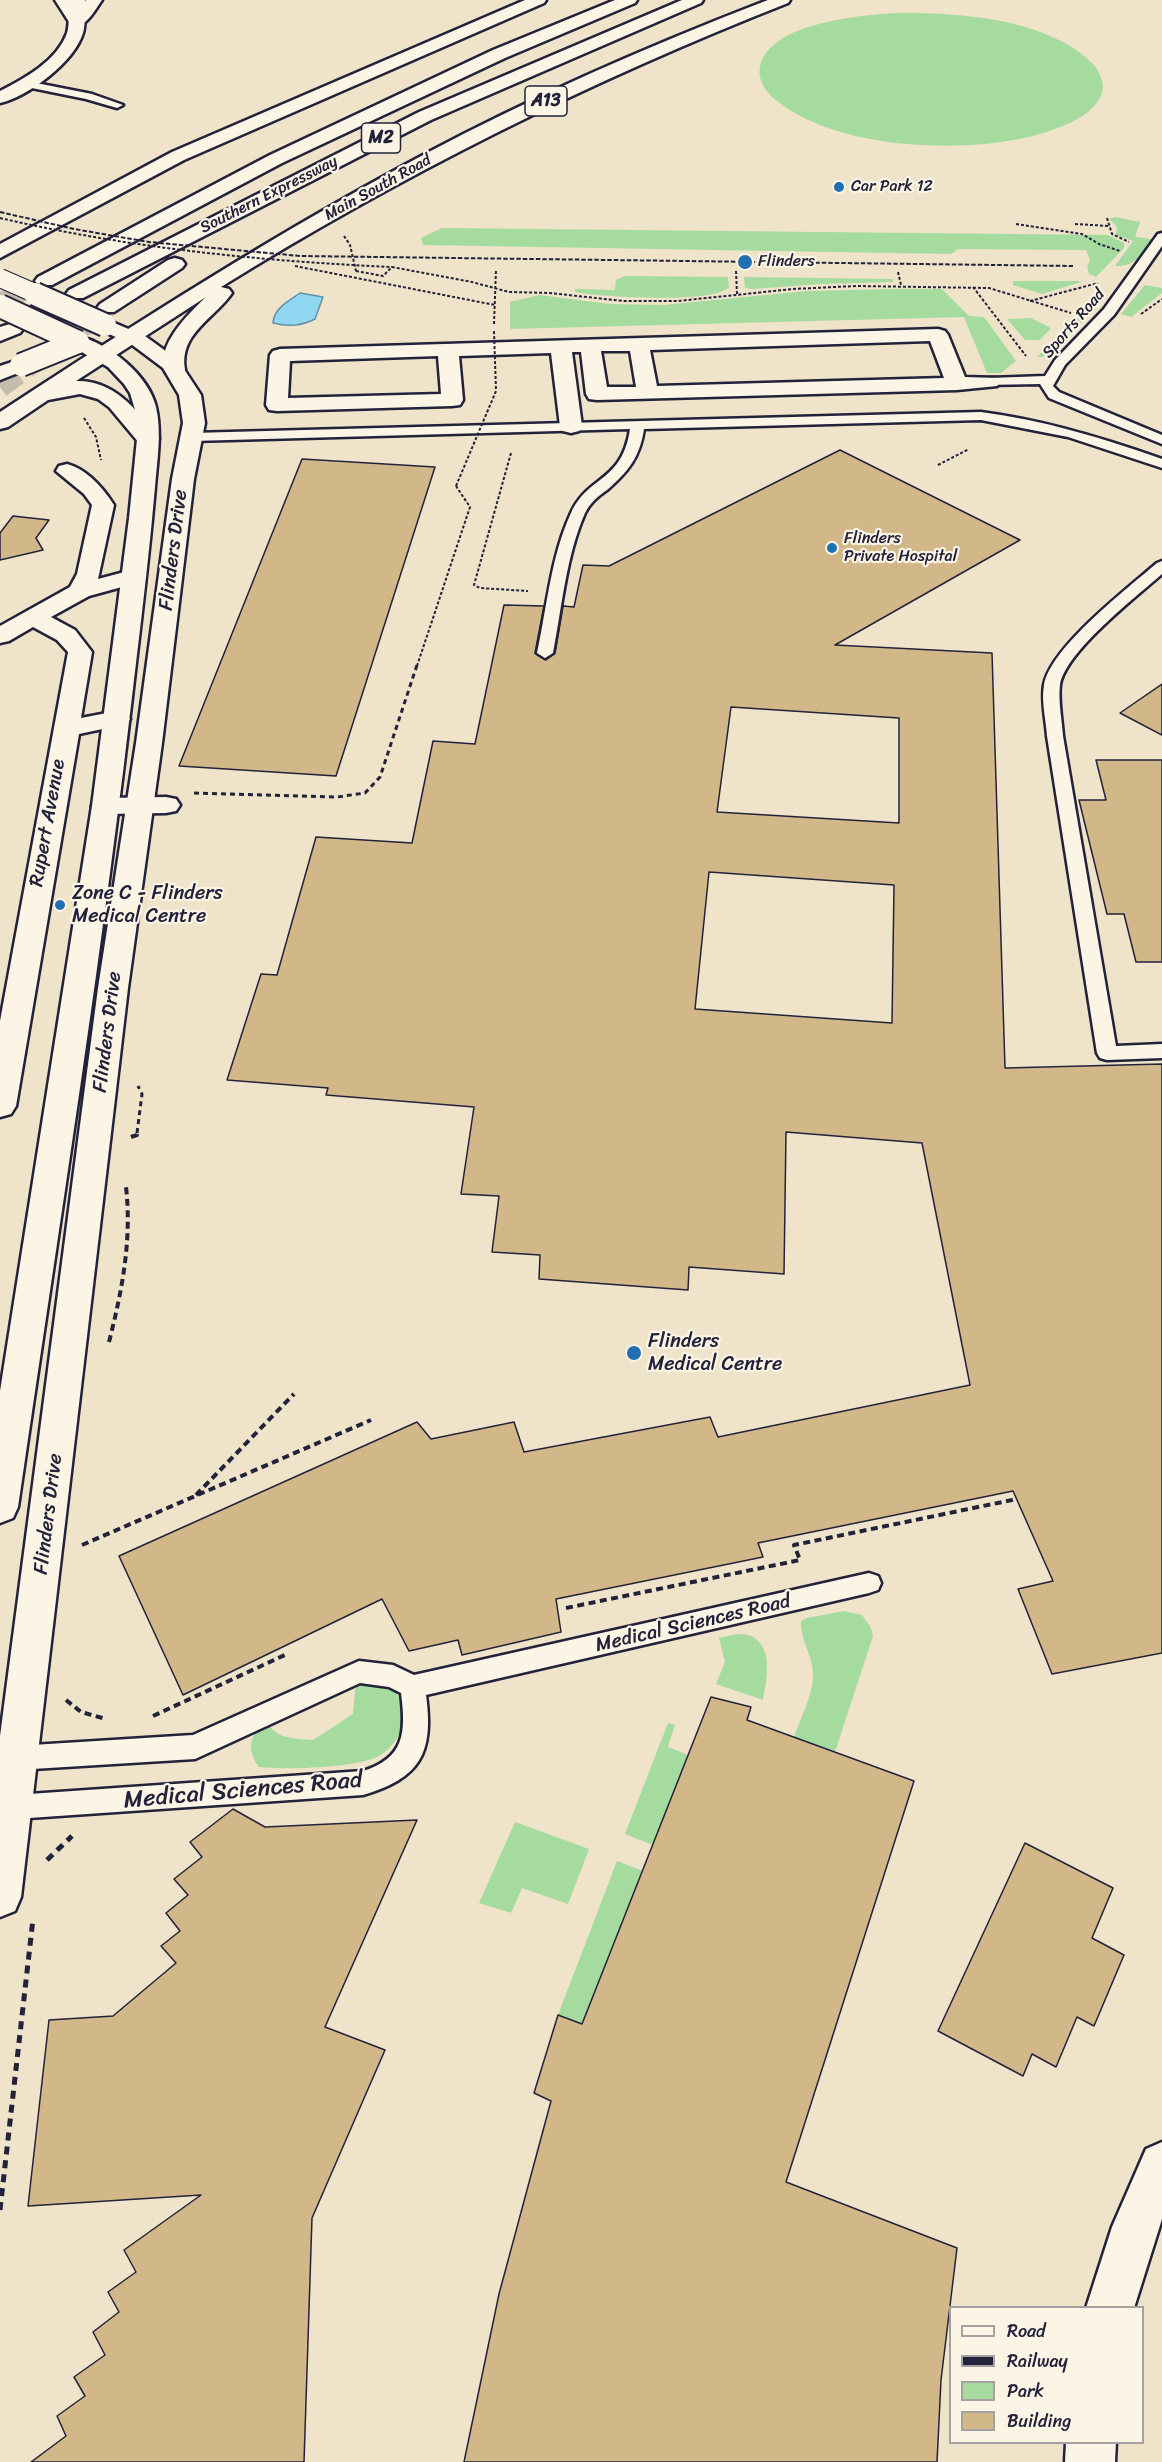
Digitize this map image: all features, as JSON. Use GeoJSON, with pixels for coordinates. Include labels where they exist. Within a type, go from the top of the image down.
{"type":"FeatureCollection","features":[{"type":"Feature","properties":{"kind":"main road"},"geometry":{"type":"LineString","coordinates":[[63,0],[77,22]]}},
{"type":"Feature","properties":{"kind":"main road"},"geometry":{"type":"LineString","coordinates":[[0,98],[26,84],[66,48],[75,33],[77,0]]}},
{"type":"Feature","properties":{"kind":"main road"},"geometry":{"type":"LineString","coordinates":[[77,22],[94,0]]}},
{"type":"Feature","properties":{"kind":"main road"},"geometry":{"type":"LineString","coordinates":[[390,64],[423,38],[500,0]]}},
{"type":"Feature","properties":{"kind":"main road"},"geometry":{"type":"LineString","coordinates":[[5,246],[178,156],[538,0]]}},
{"type":"Feature","properties":{"kind":"main road","name":"Southern Expressway"},"geometry":{"type":"LineString","coordinates":[[39,278],[146,229],[276,159],[328,134],[499,54],[629,0]]}},
{"type":"Feature","properties":{"kind":"main road","name":"Southern Expressway"},"geometry":{"type":"LineString","coordinates":[[76,294],[322,167],[445,107],[695,0]]}},
{"type":"Feature","properties":{"kind":"main road","name":"Main South Road"},"geometry":{"type":"LineString","coordinates":[[0,422],[32,401],[95,337],[130,336],[386,182],[540,104],[683,40],[782,0]]}},
{"type":"Feature","properties":{"kind":"main road"},"geometry":{"type":"LineString","coordinates":[[21,365],[62,358],[95,337],[322,167]]}},
{"type":"Feature","properties":{"kind":"main road"},"geometry":{"type":"LineString","coordinates":[[0,374],[95,337],[320,220]]}},
{"type":"Feature","properties":{"kind":"main road"},"geometry":{"type":"LineString","coordinates":[[175,370],[172,362],[173,353],[201,313],[227,289],[320,220]]}},
{"type":"Feature","properties":{"kind":"main road"},"geometry":{"type":"LineString","coordinates":[[0,278],[95,337]]}},
{"type":"Feature","properties":{"kind":"main road"},"geometry":{"type":"LineString","coordinates":[[0,306],[95,337]]}},
{"type":"Feature","properties":{"kind":"main road"},"geometry":{"type":"LineString","coordinates":[[590,346],[597,394],[648,393],[706,367],[889,362],[938,335],[957,384]]}},
{"type":"Feature","properties":{"kind":"main road","name":"Flinders Drive"},"geometry":{"type":"LineString","coordinates":[[17,1902],[6,1807],[10,1758],[111,1136],[162,801],[150,733],[183,479],[192,438],[193,404],[186,385],[162,356],[130,336]]}},
{"type":"Feature","properties":{"kind":"main road","name":"Flinders Drive"},"geometry":{"type":"LineString","coordinates":[[0,1507],[106,806],[132,577],[141,518],[148,439],[143,400],[138,388],[95,337]]}},
{"type":"Feature","properties":{"kind":"main road"},"geometry":{"type":"LineString","coordinates":[[639,345],[648,393]]}},
{"type":"Feature","properties":{"kind":"main road"},"geometry":{"type":"LineString","coordinates":[[448,351],[452,400],[387,377],[325,379],[387,377],[448,351],[639,345],[706,367],[889,362],[957,384],[990,382]]}},
{"type":"Feature","properties":{"kind":"main road"},"geometry":{"type":"LineString","coordinates":[[561,347],[571,426]]}},
{"type":"Feature","properties":{"kind":"main road"},"geometry":{"type":"LineString","coordinates":[[32,401],[60,390],[81,389],[104,393],[121,405],[148,439],[192,438]]}},
{"type":"Feature","properties":{"kind":"main road"},"geometry":{"type":"LineString","coordinates":[[67,471],[92,489],[103,505],[89,574],[80,591]]}},
{"type":"Feature","properties":{"kind":"main road"},"geometry":{"type":"LineString","coordinates":[[0,636],[80,591],[132,577]]}},
{"type":"Feature","properties":{"kind":"main road","name":"Rupert Avenue"},"geometry":{"type":"LineString","coordinates":[[0,1106],[80,652],[75,640],[61,630],[33,618]]}},
{"type":"Feature","properties":{"kind":"main road"},"geometry":{"type":"LineString","coordinates":[[65,729],[117,719]]}},
{"type":"Feature","properties":{"kind":"main road"},"geometry":{"type":"LineString","coordinates":[[106,806],[162,801]]}},
{"type":"Feature","properties":{"kind":"main road"},"geometry":{"type":"LineString","coordinates":[[56,1138],[111,1136]]}},
{"type":"Feature","properties":{"kind":"main road"},"geometry":{"type":"LineString","coordinates":[[1110,2306],[1136,2227],[1162,2165]]}},
{"type":"Feature","properties":{"kind":"main road"},"geometry":{"type":"LineString","coordinates":[[1090,2462],[1091,2444]]}},
{"type":"Feature","properties":{"kind":"lane"},"geometry":{"type":"LineString","coordinates":[[26,84],[88,96],[117,105]]}},
{"type":"Feature","properties":{"kind":"lane","name":"Sports Road"},"geometry":{"type":"LineString","coordinates":[[1162,237],[1109,312],[1060,363],[1046,386],[1054,395],[1162,440]]}},
{"type":"Feature","properties":{"kind":"lane"},"geometry":{"type":"LineString","coordinates":[[990,382],[1048,380]]}},
{"type":"Feature","properties":{"kind":"lane"},"geometry":{"type":"LineString","coordinates":[[192,438],[981,416],[1047,411],[1077,405]]}},
{"type":"Feature","properties":{"kind":"lane"},"geometry":{"type":"LineString","coordinates":[[981,416],[1060,430],[1162,464]]}},
{"type":"Feature","properties":{"kind":"lane"},"geometry":{"type":"LineString","coordinates":[[545,653],[569,542],[579,512],[587,500],[624,467],[633,453],[639,424]]}},
{"type":"Feature","properties":{"kind":"lane"},"geometry":{"type":"LineString","coordinates":[[1162,566],[1073,649],[1060,665],[1052,684],[1055,736],[1107,1053],[1162,1052]]}},
{"type":"Feature","properties":{"kind":"lane","name":"Medical Sciences Road"},"geometry":{"type":"LineString","coordinates":[[6,1807],[357,1785],[380,1779],[407,1758],[415,1733],[416,1707],[412,1687],[869,1583]]}},
{"type":"Feature","properties":{"kind":"lane"},"geometry":{"type":"LineString","coordinates":[[10,1758],[195,1747],[358,1672],[393,1676],[412,1687]]}},
{"type":"Feature","properties":{"kind":"path"},"geometry":{"type":"LineString","coordinates":[[0,218],[82,237],[207,255],[392,267],[472,282],[496,289],[623,301],[678,301],[815,287],[901,285],[989,288],[1079,315]]}},
{"type":"Feature","properties":{"kind":"path"},"geometry":{"type":"LineString","coordinates":[[1107,218],[1112,234],[1130,242]]}},
{"type":"Feature","properties":{"kind":"path"},"geometry":{"type":"LineString","coordinates":[[1016,224],[1082,234],[1099,244],[1124,252]]}},
{"type":"Feature","properties":{"kind":"path"},"geometry":{"type":"LineString","coordinates":[[1075,224],[1109,226]]}},
{"type":"Feature","properties":{"kind":"path"},"geometry":{"type":"LineString","coordinates":[[341,230],[350,245],[357,277]]}},
{"type":"Feature","properties":{"kind":"path"},"geometry":{"type":"LineString","coordinates":[[290,265],[495,305]]}},
{"type":"Feature","properties":{"kind":"path"},"geometry":{"type":"LineString","coordinates":[[356,270],[383,276],[392,267]]}},
{"type":"Feature","properties":{"kind":"path"},"geometry":{"type":"LineString","coordinates":[[162,801],[337,797],[365,793],[380,777],[470,507],[456,486],[496,391],[494,331],[496,269]]}},
{"type":"Feature","properties":{"kind":"path"},"geometry":{"type":"LineString","coordinates":[[736,271],[737,294]]}},
{"type":"Feature","properties":{"kind":"path"},"geometry":{"type":"LineString","coordinates":[[898,272],[901,285]]}},
{"type":"Feature","properties":{"kind":"path"},"geometry":{"type":"LineString","coordinates":[[1028,301],[1101,282],[1094,290]]}},
{"type":"Feature","properties":{"kind":"path"},"geometry":{"type":"LineString","coordinates":[[973,288],[1026,357]]}},
{"type":"Feature","properties":{"kind":"path"},"geometry":{"type":"LineString","coordinates":[[1138,316],[1162,299]]}},
{"type":"Feature","properties":{"kind":"path"},"geometry":{"type":"LineString","coordinates":[[938,465],[969,449]]}},
{"type":"Feature","properties":{"kind":"path"},"geometry":{"type":"LineString","coordinates":[[511,452],[474,585],[480,588],[528,591]]}},
{"type":"Feature","properties":{"kind":"path"},"geometry":{"type":"LineString","coordinates":[[111,1136],[137,1135]]}},
{"type":"Feature","properties":{"kind":"path"},"geometry":{"type":"LineString","coordinates":[[107,1348],[118,1304],[126,1244],[129,1203],[125,1178]]}},
{"type":"Feature","properties":{"kind":"path"},"geometry":{"type":"LineString","coordinates":[[193,1498],[294,1394]]}},
{"type":"Feature","properties":{"kind":"path"},"geometry":{"type":"LineString","coordinates":[[78,1537],[76,1548],[371,1420]]}},
{"type":"Feature","properties":{"kind":"path"},"geometry":{"type":"LineString","coordinates":[[566,1608],[800,1560],[794,1545],[1017,1499]]}},
{"type":"Feature","properties":{"kind":"path"},"geometry":{"type":"LineString","coordinates":[[151,1716],[287,1654]]}},
{"type":"Feature","properties":{"kind":"path"},"geometry":{"type":"LineString","coordinates":[[63,1690],[66,1702],[81,1712],[110,1720]]}},
{"type":"Feature","properties":{"kind":"path"},"geometry":{"type":"LineString","coordinates":[[41,1869],[61,1845],[78,1832]]}},
{"type":"Feature","properties":{"kind":"path"},"geometry":{"type":"LineString","coordinates":[[0,2210],[17,1902]]}},
{"type":"Feature","properties":{"kind":"green space"},"geometry":{"type":"Polygon","coordinates":[[[896,13],[973,17],[1027,27],[1052,36],[1093,64],[1101,77],[1102,93],[1092,108],[1076,120],[1040,134],[977,145],[941,146],[868,139],[834,130],[803,117],[777,101],[763,84],[760,74],[761,63],[769,49],[783,39],[800,30],[841,19],[896,13]]]}},
{"type":"Feature","properties":{"kind":"green space"},"geometry":{"type":"Polygon","coordinates":[[[1115,217],[1140,222],[1135,237],[1151,239],[1151,243],[1140,256],[1127,265],[1115,266],[1133,241],[1116,235],[1117,227],[1109,219],[1115,217]]]}},
{"type":"Feature","properties":{"kind":"green space"},"geometry":{"type":"Polygon","coordinates":[[[442,228],[1108,235],[1124,243],[1124,248],[1096,277],[1089,274],[1087,266],[1090,261],[1086,250],[958,249],[951,254],[423,245],[421,238],[442,228]]]}},
{"type":"Feature","properties":{"kind":"green space"},"geometry":{"type":"Polygon","coordinates":[[[625,276],[728,277],[729,287],[703,296],[656,298],[575,292],[575,289],[615,290],[616,280],[625,276]]]}},
{"type":"Feature","properties":{"kind":"green space"},"geometry":{"type":"Polygon","coordinates":[[[744,277],[893,279],[893,282],[752,289],[745,288],[744,277]]]}},
{"type":"Feature","properties":{"kind":"green space"},"geometry":{"type":"Polygon","coordinates":[[[1013,281],[1081,282],[1042,294],[1013,285],[1013,281]]]}},
{"type":"Feature","properties":{"kind":"green space"},"geometry":{"type":"Polygon","coordinates":[[[1145,285],[1162,288],[1162,293],[1131,317],[1121,314],[1145,285]]]}},
{"type":"Feature","properties":{"kind":"green space"},"geometry":{"type":"Polygon","coordinates":[[[942,289],[969,316],[984,317],[1016,361],[1001,373],[987,373],[964,317],[510,329],[510,302],[539,295],[610,304],[663,305],[807,291],[942,289]]]}},
{"type":"Feature","properties":{"kind":"green space"},"geometry":{"type":"Polygon","coordinates":[[[1031,318],[1051,328],[1040,340],[1025,340],[1007,319],[1031,318]]]}},
{"type":"Feature","properties":{"kind":"green space"},"geometry":{"type":"Polygon","coordinates":[[[1077,318],[1084,320],[1048,356],[1037,357],[1077,318]]]}},
{"type":"Feature","properties":{"kind":"green space"},"geometry":{"type":"Polygon","coordinates":[[[844,1611],[862,1615],[871,1628],[873,1636],[835,1752],[794,1737],[807,1705],[813,1680],[812,1666],[802,1634],[801,1621],[844,1611]]]}},
{"type":"Feature","properties":{"kind":"green space"},"geometry":{"type":"Polygon","coordinates":[[[738,1634],[750,1636],[758,1641],[763,1649],[767,1669],[763,1700],[716,1684],[725,1662],[719,1638],[738,1634]]]}},
{"type":"Feature","properties":{"kind":"green space"},"geometry":{"type":"Polygon","coordinates":[[[356,1681],[379,1684],[391,1689],[399,1697],[403,1706],[403,1725],[399,1735],[386,1751],[377,1757],[352,1764],[302,1768],[259,1767],[252,1754],[251,1742],[261,1727],[267,1722],[281,1735],[313,1740],[353,1714],[356,1681]]]}},
{"type":"Feature","properties":{"kind":"green space"},"geometry":{"type":"Polygon","coordinates":[[[668,1723],[675,1725],[668,1747],[688,1755],[653,1845],[625,1834],[668,1723]]]}},
{"type":"Feature","properties":{"kind":"green space"},"geometry":{"type":"Polygon","coordinates":[[[515,1822],[589,1849],[568,1904],[522,1888],[511,1913],[479,1903],[515,1822]]]}},
{"type":"Feature","properties":{"kind":"green space"},"geometry":{"type":"Polygon","coordinates":[[[617,1861],[643,1871],[582,2024],[558,2015],[617,1861]]]}},
{"type":"Feature","properties":{"kind":"water"},"geometry":{"type":"Polygon","coordinates":[[[300,293],[323,297],[315,319],[295,325],[273,323],[279,309],[300,293]]]}},
{"type":"Feature","properties":{"kind":"building"},"geometry":{"type":"Polygon","coordinates":[[[840,450],[1020,540],[835,645],[992,653],[1005,1068],[1162,1064],[1162,1653],[1052,1674],[1018,1589],[1053,1581],[1013,1491],[758,1543],[763,1557],[556,1599],[561,1632],[462,1655],[458,1640],[409,1651],[382,1599],[183,1695],[119,1556],[417,1422],[431,1439],[514,1422],[524,1452],[710,1417],[718,1437],[970,1385],[922,1143],[786,1132],[784,1274],[689,1267],[688,1290],[539,1279],[540,1255],[492,1252],[499,1196],[461,1194],[474,1107],[326,1095],[328,1088],[227,1080],[261,974],[277,975],[316,837],[412,843],[433,741],[475,744],[504,605],[544,606],[535,653],[546,660],[555,653],[563,606],[574,607],[583,565],[609,566],[840,450]],[[731,707],[717,812],[899,823],[899,718],[731,707]],[[709,872],[695,1009],[892,1023],[894,885],[709,872]]]}},
{"type":"Feature","properties":{"kind":"building"},"geometry":{"type":"Polygon","coordinates":[[[302,459],[435,467],[336,776],[179,766],[302,459]]]}},
{"type":"Feature","properties":{"kind":"building"},"geometry":{"type":"Polygon","coordinates":[[[13,516],[49,520],[36,538],[43,550],[0,560],[0,533],[13,516]]]}},
{"type":"Feature","properties":{"kind":"building"},"geometry":{"type":"Polygon","coordinates":[[[1162,684],[1162,735],[1120,713],[1162,684]]]}},
{"type":"Feature","properties":{"kind":"building"},"geometry":{"type":"Polygon","coordinates":[[[1096,760],[1162,760],[1162,962],[1136,962],[1124,914],[1107,914],[1079,800],[1106,800],[1096,760]]]}},
{"type":"Feature","properties":{"kind":"building"},"geometry":{"type":"Polygon","coordinates":[[[711,1697],[751,1707],[747,1720],[914,1781],[786,2182],[957,2248],[941,2380],[937,2462],[464,2462],[499,2294],[551,2101],[534,2093],[558,2015],[582,2024],[711,1697]]]}},
{"type":"Feature","properties":{"kind":"building"},"geometry":{"type":"Polygon","coordinates":[[[233,1809],[265,1827],[417,1820],[325,2027],[385,2050],[312,2218],[304,2462],[31,2462],[66,2436],[57,2416],[85,2396],[74,2377],[105,2355],[93,2332],[119,2312],[108,2292],[136,2272],[124,2250],[201,2195],[28,2206],[49,2020],[113,2016],[176,1963],[161,1946],[180,1931],[166,1913],[188,1895],[174,1879],[202,1857],[190,1842],[233,1809]]]}},
{"type":"Feature","properties":{"kind":"building"},"geometry":{"type":"Polygon","coordinates":[[[1025,1843],[1113,1888],[1092,1938],[1124,1955],[1094,2026],[1077,2017],[1056,2067],[1032,2054],[1023,2076],[938,2031],[1025,1843]]]}},
{"type":"Feature","properties":{"kind":"tunnel"},"geometry":{"type":"LineString","coordinates":[[17,295],[45,281]]}},
{"type":"Feature","properties":{"kind":"tunnel"},"geometry":{"type":"LineString","coordinates":[[0,304],[20,294]]}},
{"type":"Feature","properties":{"kind":"tunnel"},"geometry":{"type":"LineString","coordinates":[[0,387],[107,308]]}},
{"type":"Feature","properties":{"kind":"railway"},"geometry":{"type":"LineString","coordinates":[[0,212],[74,229],[149,242],[300,256],[1073,266]]}},
{"type":"Feature","properties":{"kind":"place","name":"Car Park 12"},"geometry":{"type":"Point","coordinates":[839,187]}},
{"type":"Feature","properties":{"kind":"place","name":"Flinders"},"geometry":{"type":"Point","coordinates":[745,262]}},
{"type":"Feature","properties":{"kind":"place","name":"Flinders Private Hospital"},"geometry":{"type":"Point","coordinates":[832,548]}},
{"type":"Feature","properties":{"kind":"place","name":"Zone C - Flinders Medical Centre"},"geometry":{"type":"Point","coordinates":[60,905]}},
{"type":"Feature","properties":{"kind":"place","name":"Flinders Medical Centre"},"geometry":{"type":"Point","coordinates":[634,1353]}}]}
